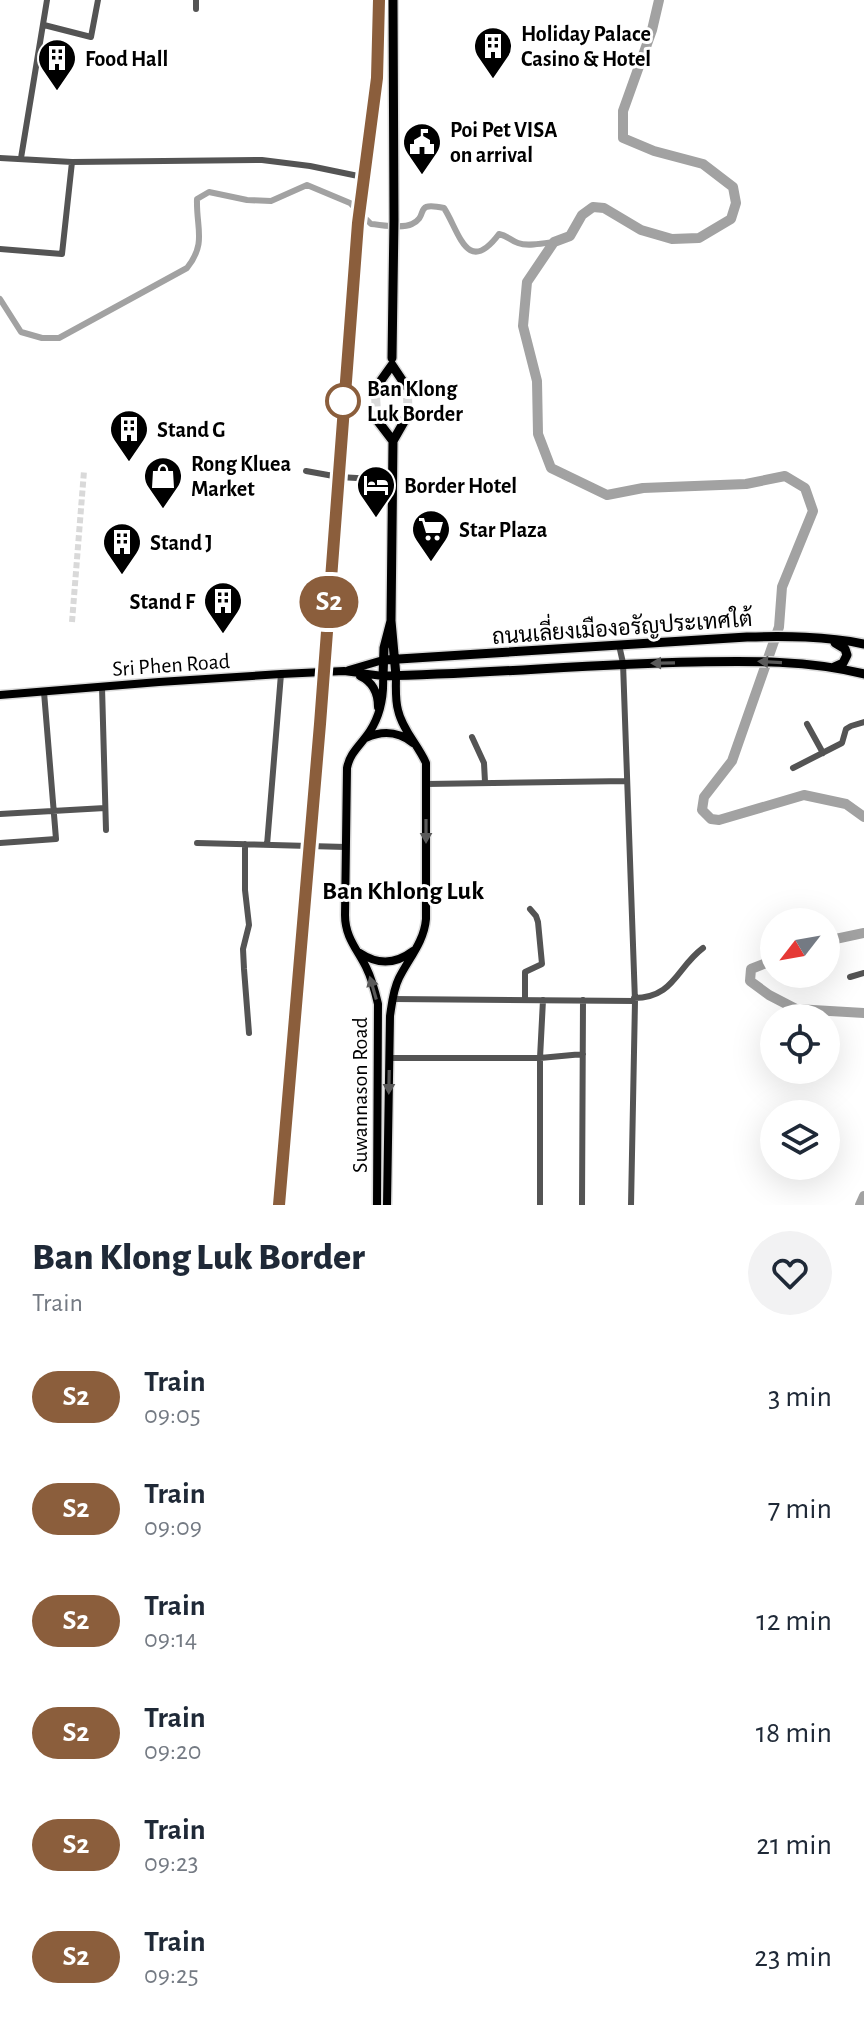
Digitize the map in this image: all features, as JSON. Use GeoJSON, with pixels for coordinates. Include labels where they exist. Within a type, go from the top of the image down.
{"type":"FeatureCollection","features":[{"type":"Feature","properties":{"kind":"highway"},"geometry":{"type":"LineString","coordinates":[[392,358],[393,0]]}},
{"type":"Feature","properties":{"kind":"highway"},"geometry":{"type":"LineString","coordinates":[[377,386],[392,365],[406,386]]}},
{"type":"Feature","properties":{"kind":"highway"},"geometry":{"type":"LineString","coordinates":[[377,420],[393,441]]}},
{"type":"Feature","properties":{"kind":"highway","name":"Suwannason Road"},"geometry":{"type":"LineString","coordinates":[[396,676],[391,621],[393,441],[405,420]]}},
{"type":"Feature","properties":{"kind":"highway","name":"Suwannason Road"},"geometry":{"type":"LineString","coordinates":[[383,676],[384,648],[391,621]]}},
{"type":"Feature","properties":{"kind":"highway","name":"ถนนเลี่ยงเมืองอรัญประเทศใต้"},"geometry":{"type":"LineString","coordinates":[[383,660],[747,637],[864,642]]}},
{"type":"Feature","properties":{"kind":"highway"},"geometry":{"type":"LineString","coordinates":[[828,640],[840,645],[847,655],[843,663],[833,667]]}},
{"type":"Feature","properties":{"kind":"highway","name":"ถนนเลี่ยงเมืองอรัญประเทศใต้"},"geometry":{"type":"LineString","coordinates":[[383,676],[623,663],[741,661],[833,667],[864,674]]}},
{"type":"Feature","properties":{"kind":"main road","name":"Sri Phen Road"},"geometry":{"type":"LineString","coordinates":[[344,671],[383,660]]}},
{"type":"Feature","properties":{"kind":"main road","name":"Sri Phen Road"},"geometry":{"type":"LineString","coordinates":[[0,695],[281,674],[344,671],[383,676]]}},
{"type":"Feature","properties":{"kind":"main road"},"geometry":{"type":"LineString","coordinates":[[344,671],[367,679],[374,688],[378,698],[378,715]]}},
{"type":"Feature","properties":{"kind":"main road","name":"Suwannason Road"},"geometry":{"type":"LineString","coordinates":[[377,1205],[378,1004],[372,979],[346,929],[346,847],[347,768],[352,752],[370,732],[378,715],[383,676]]}},
{"type":"Feature","properties":{"kind":"main road","name":"Suwannason Road"},"geometry":{"type":"LineString","coordinates":[[387,1205],[392,999],[400,976],[419,945],[426,919],[426,763],[402,722],[398,710],[396,676]]}},
{"type":"Feature","properties":{"kind":"main road"},"geometry":{"type":"LineString","coordinates":[[362,741],[372,735],[387,733],[400,735],[417,746]]}},
{"type":"Feature","properties":{"kind":"main road"},"geometry":{"type":"LineString","coordinates":[[356,949],[373,960],[386,962],[405,957],[419,945]]}},
{"type":"Feature","properties":{"kind":"street"},"geometry":{"type":"LineString","coordinates":[[21,158],[47,0]]}},
{"type":"Feature","properties":{"kind":"street"},"geometry":{"type":"LineString","coordinates":[[44,25],[91,37],[98,0]]}},
{"type":"Feature","properties":{"kind":"street"},"geometry":{"type":"LineString","coordinates":[[196,0],[196,9]]}},
{"type":"Feature","properties":{"kind":"street"},"geometry":{"type":"LineString","coordinates":[[0,158],[72,162],[262,160],[363,177]]}},
{"type":"Feature","properties":{"kind":"street"},"geometry":{"type":"LineString","coordinates":[[0,249],[62,254],[72,162]]}},
{"type":"Feature","properties":{"kind":"street"},"geometry":{"type":"LineString","coordinates":[[306,471],[339,477],[392,480]]}},
{"type":"Feature","properties":{"kind":"street"},"geometry":{"type":"LineString","coordinates":[[619,645],[623,663],[634,1000],[631,1205]]}},
{"type":"Feature","properties":{"kind":"street"},"geometry":{"type":"LineString","coordinates":[[267,845],[281,674]]}},
{"type":"Feature","properties":{"kind":"street"},"geometry":{"type":"LineString","coordinates":[[102,687],[106,830]]}},
{"type":"Feature","properties":{"kind":"street"},"geometry":{"type":"LineString","coordinates":[[0,843],[56,839],[44,692]]}},
{"type":"Feature","properties":{"kind":"street"},"geometry":{"type":"LineString","coordinates":[[793,768],[842,743],[846,729],[864,722]]}},
{"type":"Feature","properties":{"kind":"street"},"geometry":{"type":"LineString","coordinates":[[807,724],[823,753]]}},
{"type":"Feature","properties":{"kind":"street"},"geometry":{"type":"LineString","coordinates":[[472,737],[484,763],[485,782]]}},
{"type":"Feature","properties":{"kind":"street"},"geometry":{"type":"LineString","coordinates":[[426,784],[627,781]]}},
{"type":"Feature","properties":{"kind":"street"},"geometry":{"type":"LineString","coordinates":[[0,814],[105,808]]}},
{"type":"Feature","properties":{"kind":"street"},"geometry":{"type":"LineString","coordinates":[[197,843],[346,847]]}},
{"type":"Feature","properties":{"kind":"street"},"geometry":{"type":"LineString","coordinates":[[245,844],[249,925],[243,949],[249,1033]]}},
{"type":"Feature","properties":{"kind":"street"},"geometry":{"type":"LineString","coordinates":[[525,1000],[525,972],[542,964],[538,922],[530,909]]}},
{"type":"Feature","properties":{"kind":"street"},"geometry":{"type":"LineString","coordinates":[[392,999],[634,1000],[665,990],[692,956],[703,948]]}},
{"type":"Feature","properties":{"kind":"street"},"geometry":{"type":"LineString","coordinates":[[850,977],[864,973]]}},
{"type":"Feature","properties":{"kind":"street"},"geometry":{"type":"LineString","coordinates":[[540,1205],[543,1000]]}},
{"type":"Feature","properties":{"kind":"street"},"geometry":{"type":"LineString","coordinates":[[582,1205],[583,1000]]}},
{"type":"Feature","properties":{"kind":"street"},"geometry":{"type":"LineString","coordinates":[[389,1058],[540,1058],[583,1054]]}},
{"type":"Feature","properties":{"kind":"waterway"},"geometry":{"type":"LineString","coordinates":[[659,0],[652,30],[623,111],[623,138],[654,151],[703,164],[733,187],[736,203],[731,219],[699,238],[672,239],[641,230],[604,208],[593,207],[582,215],[570,236],[554,242],[527,282],[523,326],[537,381],[538,434],[551,468],[607,495],[643,488],[746,484],[785,476],[805,488],[813,511],[782,587],[779,627],[732,761],[704,797],[702,810],[711,819],[719,820],[804,795],[846,804],[864,817]]}},
{"type":"Feature","properties":{"kind":"waterway"},"geometry":{"type":"LineString","coordinates":[[0,299],[21,332],[42,338],[59,338],[187,268],[199,243],[197,199],[209,192],[247,200],[271,201],[307,185],[350,203],[371,224],[408,225],[417,221],[428,206],[444,208],[465,246],[471,251],[488,246],[499,234],[522,244],[554,242]]}},
{"type":"Feature","properties":{"kind":"waterway"},"geometry":{"type":"LineString","coordinates":[[840,938],[864,933]]}},
{"type":"Feature","properties":{"kind":"waterway"},"geometry":{"type":"LineString","coordinates":[[760,965],[751,969],[750,981],[796,1009],[864,1013]]}},
{"type":"Feature","properties":{"kind":"waterway"},"geometry":{"type":"LineString","coordinates":[[860,1205],[864,1196]]}},
{"type":"Feature","properties":{"kind":"tunnel"},"geometry":{"type":"LineString","coordinates":[[377,386],[377,420]]}},
{"type":"Feature","properties":{"kind":"tunnel"},"geometry":{"type":"LineString","coordinates":[[405,420],[408,403],[406,386]]}},
{"type":"Feature","properties":{"kind":"tunnel"},"geometry":{"type":"LineString","coordinates":[[72,622],[84,471]]}},
{"type":"Feature","properties":{"kind":"railway"},"geometry":{"type":"LineString","coordinates":[[279,1205],[325,672],[358,223],[377,78],[379,0]]}},
{"type":"Feature","properties":{"kind":"train","name":"S2"},"geometry":{"type":"LineString","coordinates":[[279,1205],[358,223],[377,78],[379,0]]}},
{"type":"Feature","properties":{"kind":"place","name":"Holiday Palace Casino & Hotel"},"geometry":{"type":"Point","coordinates":[493,80]}},
{"type":"Feature","properties":{"kind":"place","name":"Food Hall"},"geometry":{"type":"Point","coordinates":[57,92]}},
{"type":"Feature","properties":{"kind":"place","name":"Poi Pet VISA on arrival"},"geometry":{"type":"Point","coordinates":[422,176]}},
{"type":"Feature","properties":{"kind":"place","name":"Ban Klong Luk Border"},"geometry":{"type":"Point","coordinates":[343,401]}},
{"type":"Feature","properties":{"kind":"place","name":"Stand G"},"geometry":{"type":"Point","coordinates":[129,463]}},
{"type":"Feature","properties":{"kind":"place","name":"Rong Kluea Market"},"geometry":{"type":"Point","coordinates":[163,510]}},
{"type":"Feature","properties":{"kind":"place","name":"Border Hotel"},"geometry":{"type":"Point","coordinates":[376,519]}},
{"type":"Feature","properties":{"kind":"place","name":"Star Plaza"},"geometry":{"type":"Point","coordinates":[431,563]}},
{"type":"Feature","properties":{"kind":"place","name":"Stand J"},"geometry":{"type":"Point","coordinates":[122,576]}},
{"type":"Feature","properties":{"kind":"place","name":"Stand F"},"geometry":{"type":"Point","coordinates":[223,635]}},
{"type":"Feature","properties":{"kind":"district","name":"Ban Khlong Luk"},"geometry":{"type":"Point","coordinates":[403,890]}}]}
